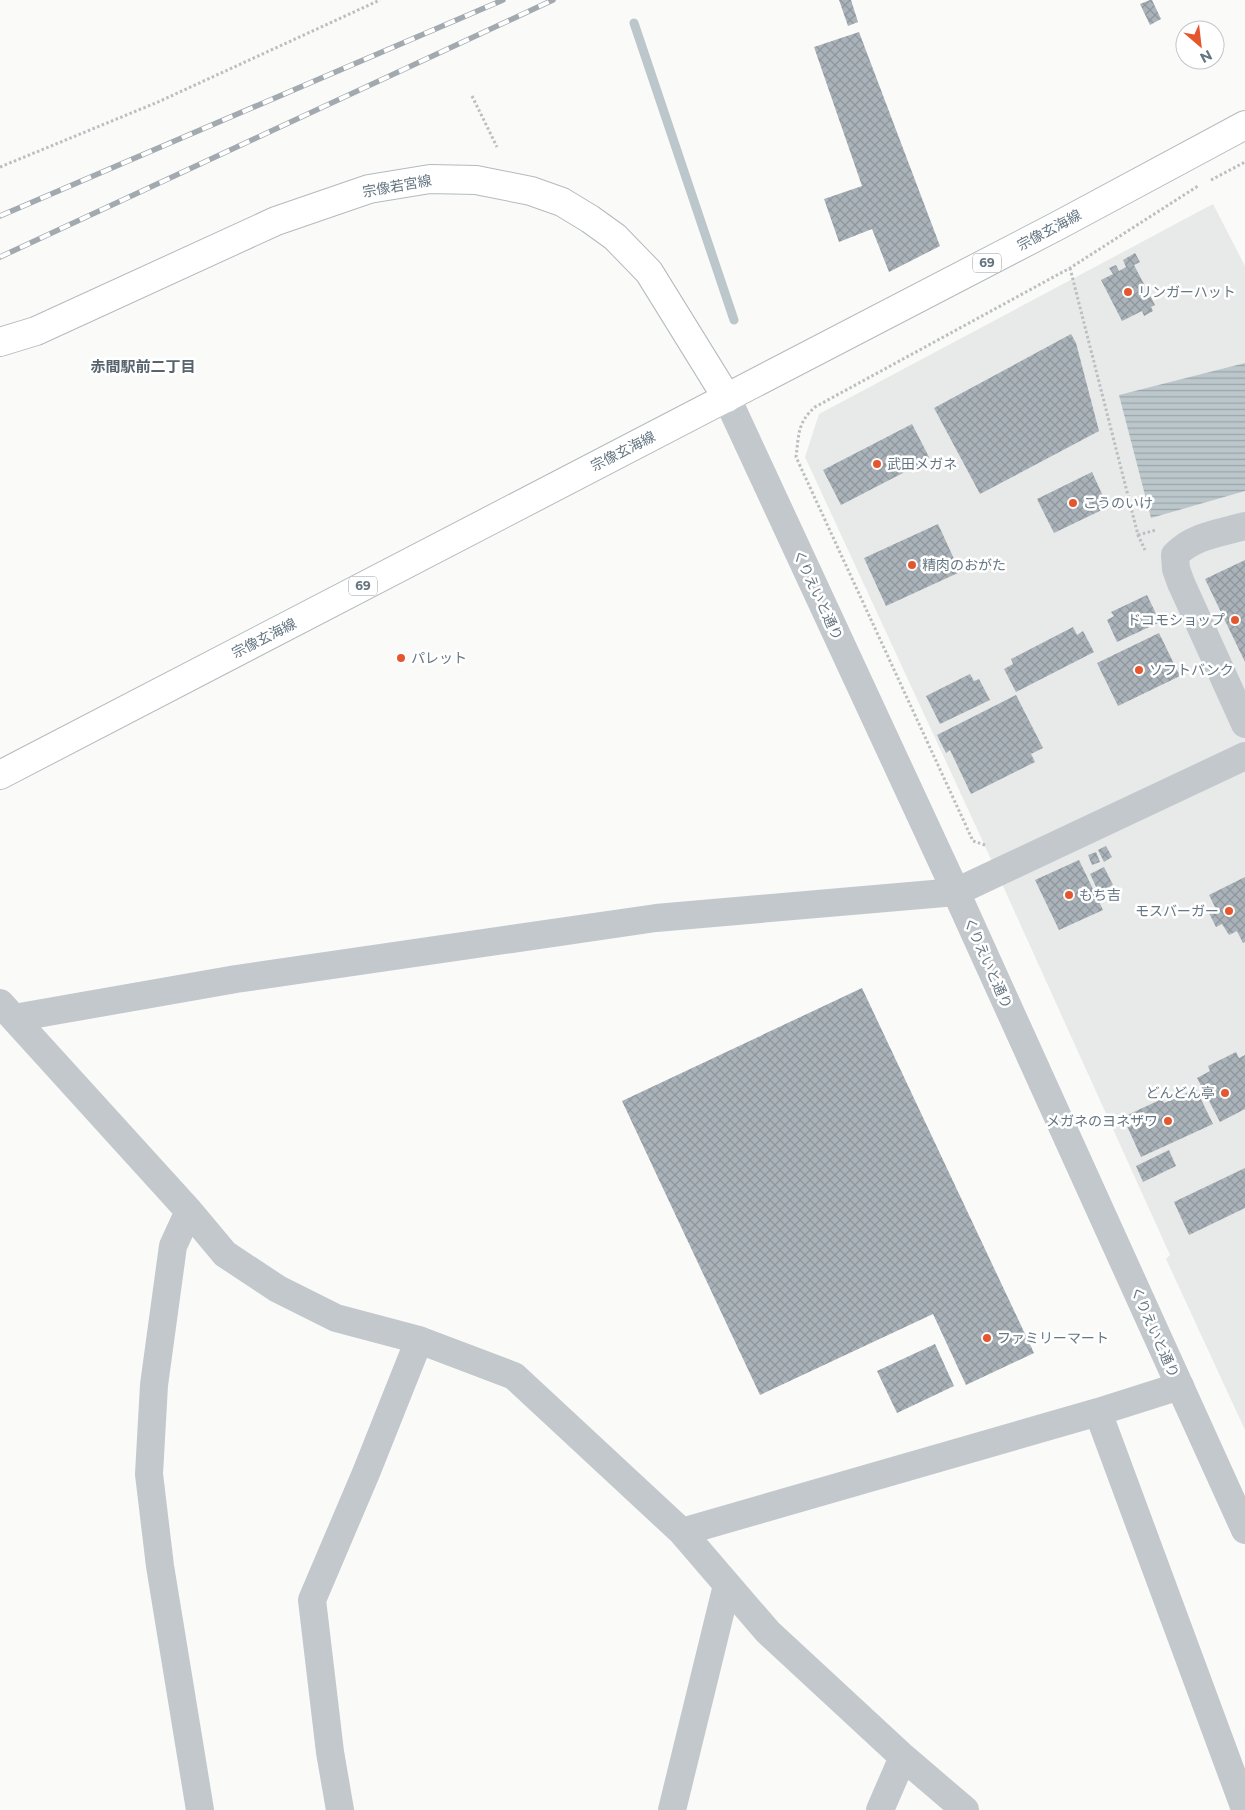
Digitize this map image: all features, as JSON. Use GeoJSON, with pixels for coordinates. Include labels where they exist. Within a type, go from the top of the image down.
{"type":"FeatureCollection","features":[{"type":"Feature","properties":{"kind":"main road","name":"宗像玄海線"},"geometry":{"type":"LineString","coordinates":[[0,775],[1050,230],[1245,125]]}},
{"type":"Feature","properties":{"kind":"main road","name":"宗像若宮線"},"geometry":{"type":"LineString","coordinates":[[0,342],[36,330],[276,221],[369,188],[430,179],[476,180],[531,191],[562,202],[615,237],[649,272],[727,398]]}},
{"type":"Feature","properties":{"kind":"street","name":"くりえいと通り"},"geometry":{"type":"LineString","coordinates":[[727,398],[956,892],[1245,1530]]}},
{"type":"Feature","properties":{"kind":"street"},"geometry":{"type":"LineString","coordinates":[[1245,526],[1201,538],[1185,545],[1175,555],[1176,569],[1181,583],[1245,724]]}},
{"type":"Feature","properties":{"kind":"street"},"geometry":{"type":"LineString","coordinates":[[7,1010],[656,918],[956,892],[1245,756]]}},
{"type":"Feature","properties":{"kind":"street"},"geometry":{"type":"LineString","coordinates":[[7,1010],[189,1211],[225,1254],[278,1289],[336,1318],[419,1340],[514,1376],[682,1532],[768,1632],[903,1757],[965,1810]]}},
{"type":"Feature","properties":{"kind":"street"},"geometry":{"type":"LineString","coordinates":[[189,1211],[173,1246],[154,1385],[149,1474],[160,1566],[200,1810]]}},
{"type":"Feature","properties":{"kind":"street"},"geometry":{"type":"LineString","coordinates":[[340,1810],[330,1752],[312,1600],[366,1473],[419,1340]]}},
{"type":"Feature","properties":{"kind":"street"},"geometry":{"type":"LineString","coordinates":[[682,1532],[1098,1412],[1180,1386]]}},
{"type":"Feature","properties":{"kind":"street"},"geometry":{"type":"LineString","coordinates":[[1098,1412],[1245,1809]]}},
{"type":"Feature","properties":{"kind":"street"},"geometry":{"type":"LineString","coordinates":[[672,1810],[727,1584]]}},
{"type":"Feature","properties":{"kind":"street"},"geometry":{"type":"LineString","coordinates":[[880,1810],[903,1757]]}},
{"type":"Feature","properties":{"kind":"path"},"geometry":{"type":"LineString","coordinates":[[0,167],[158,102],[380,0]]}},
{"type":"Feature","properties":{"kind":"path"},"geometry":{"type":"LineString","coordinates":[[472,96],[497,147]]}},
{"type":"Feature","properties":{"kind":"path"},"geometry":{"type":"LineString","coordinates":[[990,846],[973,841],[796,457],[799,431],[804,417],[815,407],[1070,268],[1199,186],[1245,162]]}},
{"type":"Feature","properties":{"kind":"path"},"geometry":{"type":"LineString","coordinates":[[1070,268],[1138,535],[1146,553]]}},
{"type":"Feature","properties":{"kind":"shaded area"},"geometry":{"type":"Polygon","coordinates":[[[1213,204],[1245,266],[1245,1430],[1166,1259],[1170,1255],[979,833],[805,457],[819,414],[1213,204]]]}},
{"type":"Feature","properties":{"kind":"shaded area"},"geometry":{"type":"Polygon","coordinates":[[[1245,363],[1245,491],[1151,518],[1119,395],[1245,363]]]}},
{"type":"Feature","properties":{"kind":"building"},"geometry":{"type":"Polygon","coordinates":[[[839,0],[851,0],[858,22],[848,26],[839,0]]]}},
{"type":"Feature","properties":{"kind":"building"},"geometry":{"type":"Polygon","coordinates":[[[1152,0],[1161,19],[1150,25],[1140,4],[1152,0]]]}},
{"type":"Feature","properties":{"kind":"building"},"geometry":{"type":"Polygon","coordinates":[[[859,32],[940,246],[889,272],[872,229],[839,242],[824,199],[862,186],[814,47],[859,32]]]}},
{"type":"Feature","properties":{"kind":"building","name":"リンガーハット"},"geometry":{"type":"Polygon","coordinates":[[[1135,253],[1140,262],[1134,265],[1155,305],[1151,307],[1153,311],[1144,316],[1142,311],[1122,321],[1101,280],[1113,274],[1109,268],[1116,265],[1119,271],[1126,267],[1123,260],[1135,253]]]}},
{"type":"Feature","properties":{"kind":"building"},"geometry":{"type":"Polygon","coordinates":[[[1071,334],[1076,343],[1099,431],[980,494],[934,408],[1071,334]]]}},
{"type":"Feature","properties":{"kind":"building","name":"武田メガネ"},"geometry":{"type":"Polygon","coordinates":[[[912,424],[930,459],[841,505],[823,470],[912,424]]]}},
{"type":"Feature","properties":{"kind":"building","name":"こうのいけ"},"geometry":{"type":"Polygon","coordinates":[[[1092,472],[1108,507],[1054,533],[1037,499],[1092,472]]]}},
{"type":"Feature","properties":{"kind":"building","name":"精肉のおがた"},"geometry":{"type":"Polygon","coordinates":[[[938,524],[960,572],[886,606],[864,558],[938,524]]]}},
{"type":"Feature","properties":{"kind":"building","name":"ドコモショップ"},"geometry":{"type":"Polygon","coordinates":[[[1245,560],[1245,662],[1205,579],[1245,560]]]}},
{"type":"Feature","properties":{"kind":"building"},"geometry":{"type":"Polygon","coordinates":[[[1147,595],[1160,622],[1117,642],[1107,620],[1114,616],[1111,612],[1147,595]]]}},
{"type":"Feature","properties":{"kind":"building"},"geometry":{"type":"Polygon","coordinates":[[[1073,627],[1077,635],[1083,631],[1094,652],[1016,692],[1004,669],[1013,664],[1011,659],[1073,627]]]}},
{"type":"Feature","properties":{"kind":"building","name":"ソフトバンク"},"geometry":{"type":"Polygon","coordinates":[[[1159,633],[1180,676],[1118,706],[1097,663],[1159,633]]]}},
{"type":"Feature","properties":{"kind":"building"},"geometry":{"type":"Polygon","coordinates":[[[970,674],[974,681],[979,679],[990,700],[940,724],[926,696],[970,674]]]}},
{"type":"Feature","properties":{"kind":"building"},"geometry":{"type":"Polygon","coordinates":[[[1016,695],[1043,748],[1031,754],[1035,762],[971,794],[950,750],[946,753],[937,735],[1016,695]]]}},
{"type":"Feature","properties":{"kind":"building"},"geometry":{"type":"Polygon","coordinates":[[[1106,846],[1112,857],[1104,862],[1098,850],[1106,846]]]}},
{"type":"Feature","properties":{"kind":"building"},"geometry":{"type":"Polygon","coordinates":[[[1096,852],[1100,862],[1092,865],[1088,855],[1096,852]]]}},
{"type":"Feature","properties":{"kind":"building","name":"もち吉"},"geometry":{"type":"Polygon","coordinates":[[[1079,860],[1103,910],[1059,930],[1035,880],[1079,860]]]}},
{"type":"Feature","properties":{"kind":"building"},"geometry":{"type":"Polygon","coordinates":[[[1104,867],[1113,885],[1099,893],[1090,874],[1104,867]]]}},
{"type":"Feature","properties":{"kind":"building","name":"モスバーガー"},"geometry":{"type":"Polygon","coordinates":[[[1245,877],[1245,942],[1243,943],[1237,931],[1229,935],[1222,924],[1216,927],[1209,913],[1216,909],[1209,895],[1245,877]]]}},
{"type":"Feature","properties":{"kind":"building"},"geometry":{"type":"Polygon","coordinates":[[[862,988],[1034,1353],[966,1385],[933,1314],[760,1395],[622,1101],[862,988]]]}},
{"type":"Feature","properties":{"kind":"building","name":"どんどん亭"},"geometry":{"type":"Polygon","coordinates":[[[1236,1052],[1239,1058],[1245,1055],[1245,1109],[1220,1122],[1197,1078],[1210,1071],[1208,1066],[1236,1052]]]}},
{"type":"Feature","properties":{"kind":"building","name":"メガネのヨネザワ"},"geometry":{"type":"Polygon","coordinates":[[[1196,1089],[1213,1124],[1141,1157],[1123,1117],[1162,1099],[1164,1103],[1196,1089]]]}},
{"type":"Feature","properties":{"kind":"building"},"geometry":{"type":"Polygon","coordinates":[[[1169,1150],[1176,1166],[1143,1182],[1136,1166],[1169,1150]]]}},
{"type":"Feature","properties":{"kind":"building"},"geometry":{"type":"Polygon","coordinates":[[[1245,1168],[1245,1208],[1189,1235],[1174,1202],[1245,1168]]]}},
{"type":"Feature","properties":{"kind":"building"},"geometry":{"type":"Polygon","coordinates":[[[935,1344],[954,1386],[897,1413],[877,1371],[935,1344]]]}},
{"type":"Feature","properties":{"kind":"waterway"},"geometry":{"type":"LineString","coordinates":[[634,23],[734,320]]}},
{"type":"Feature","properties":{"kind":"railway"},"geometry":{"type":"LineString","coordinates":[[0,216],[503,0]]}},
{"type":"Feature","properties":{"kind":"railway"},"geometry":{"type":"LineString","coordinates":[[0,257],[553,0]]}},
{"type":"Feature","properties":{"kind":"place","name":"リンガーハット"},"geometry":{"type":"Point","coordinates":[1128,292]}},
{"type":"Feature","properties":{"kind":"place","name":"武田メガネ"},"geometry":{"type":"Point","coordinates":[877,464]}},
{"type":"Feature","properties":{"kind":"place","name":"こうのいけ"},"geometry":{"type":"Point","coordinates":[1073,503]}},
{"type":"Feature","properties":{"kind":"place","name":"精肉のおがた"},"geometry":{"type":"Point","coordinates":[912,565]}},
{"type":"Feature","properties":{"kind":"place","name":"ドコモショップ"},"geometry":{"type":"Point","coordinates":[1235,620]}},
{"type":"Feature","properties":{"kind":"place","name":"パレット"},"geometry":{"type":"Point","coordinates":[401,658]}},
{"type":"Feature","properties":{"kind":"place","name":"ソフトバンク"},"geometry":{"type":"Point","coordinates":[1139,670]}},
{"type":"Feature","properties":{"kind":"place","name":"もち吉"},"geometry":{"type":"Point","coordinates":[1069,895]}},
{"type":"Feature","properties":{"kind":"place","name":"モスバーガー"},"geometry":{"type":"Point","coordinates":[1229,911]}},
{"type":"Feature","properties":{"kind":"place","name":"どんどん亭"},"geometry":{"type":"Point","coordinates":[1225,1093]}},
{"type":"Feature","properties":{"kind":"place","name":"メガネのヨネザワ"},"geometry":{"type":"Point","coordinates":[1168,1121]}},
{"type":"Feature","properties":{"kind":"place","name":"ファミリーマート"},"geometry":{"type":"Point","coordinates":[987,1338]}},
{"type":"Feature","properties":{"kind":"district","name":"赤間駅前二丁目"},"geometry":{"type":"Point","coordinates":[143,367]}}]}
